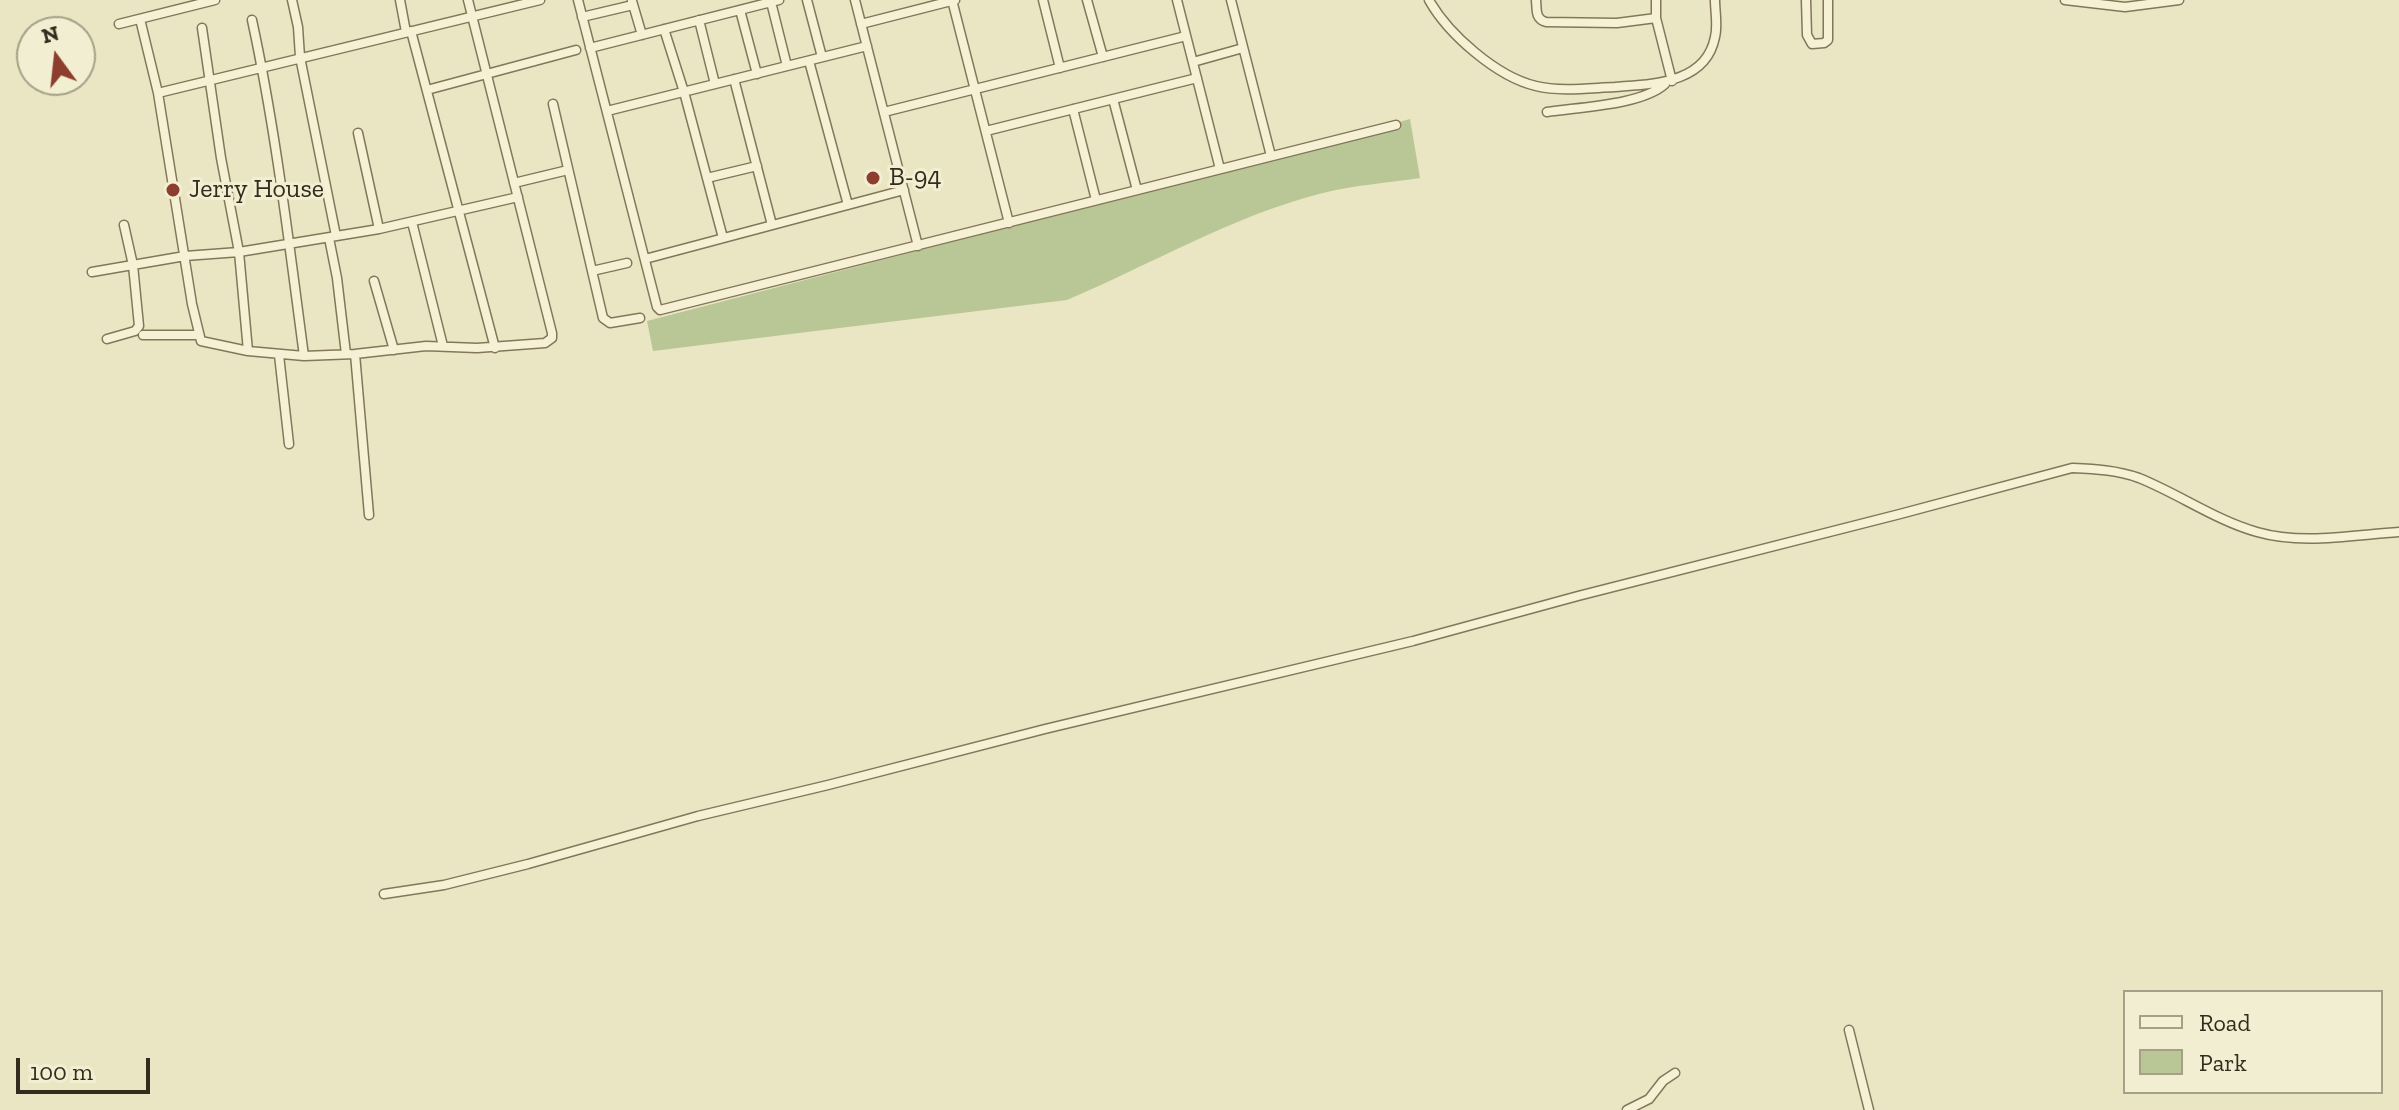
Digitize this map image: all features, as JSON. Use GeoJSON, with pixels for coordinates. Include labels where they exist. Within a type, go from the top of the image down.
{"type":"FeatureCollection","features":[{"type":"Feature","properties":{"kind":"street"},"geometry":{"type":"LineString","coordinates":[[119,24],[215,0]]}},
{"type":"Feature","properties":{"kind":"street"},"geometry":{"type":"LineString","coordinates":[[292,0],[333,237],[369,515]]}},
{"type":"Feature","properties":{"kind":"street"},"geometry":{"type":"LineString","coordinates":[[400,0],[495,348]]}},
{"type":"Feature","properties":{"kind":"street"},"geometry":{"type":"LineString","coordinates":[[140,19],[158,93],[198,335],[204,343],[304,356],[426,346],[495,348],[545,343],[552,338],[468,0]]}},
{"type":"Feature","properties":{"kind":"street"},"geometry":{"type":"LineString","coordinates":[[158,93],[540,0]]}},
{"type":"Feature","properties":{"kind":"street"},"geometry":{"type":"LineString","coordinates":[[578,0],[660,310],[1396,125]]}},
{"type":"Feature","properties":{"kind":"street"},"geometry":{"type":"LineString","coordinates":[[807,0],[822,57]]}},
{"type":"Feature","properties":{"kind":"street"},"geometry":{"type":"LineString","coordinates":[[855,0],[918,246]]}},
{"type":"Feature","properties":{"kind":"street"},"geometry":{"type":"LineString","coordinates":[[861,24],[954,0],[1009,223]]}},
{"type":"Feature","properties":{"kind":"street"},"geometry":{"type":"LineString","coordinates":[[1043,0],[1060,68]]}},
{"type":"Feature","properties":{"kind":"street"},"geometry":{"type":"LineString","coordinates":[[1087,0],[1103,57]]}},
{"type":"Feature","properties":{"kind":"street"},"geometry":{"type":"LineString","coordinates":[[1177,0],[1220,169]]}},
{"type":"Feature","properties":{"kind":"street"},"geometry":{"type":"LineString","coordinates":[[1231,0],[1271,156]]}},
{"type":"Feature","properties":{"kind":"street"},"geometry":{"type":"LineString","coordinates":[[1429,0],[1448,28],[1467,46],[1508,74],[1535,86],[1601,88],[1670,82]]}},
{"type":"Feature","properties":{"kind":"street"},"geometry":{"type":"LineString","coordinates":[[1536,0],[1537,14],[1546,22],[1608,23],[1656,18]]}},
{"type":"Feature","properties":{"kind":"street"},"geometry":{"type":"LineString","coordinates":[[1656,0],[1656,18],[1670,82]]}},
{"type":"Feature","properties":{"kind":"street"},"geometry":{"type":"LineString","coordinates":[[1547,112],[1636,99],[1651,94],[1696,67],[1710,50],[1715,37],[1715,0]]}},
{"type":"Feature","properties":{"kind":"street"},"geometry":{"type":"LineString","coordinates":[[1806,0],[1807,35],[1812,44],[1828,40],[1828,0]]}},
{"type":"Feature","properties":{"kind":"street"},"geometry":{"type":"LineString","coordinates":[[2065,0],[2125,3],[2179,0]]}},
{"type":"Feature","properties":{"kind":"street"},"geometry":{"type":"LineString","coordinates":[[590,48],[757,3],[775,1],[787,66]]}},
{"type":"Feature","properties":{"kind":"street"},"geometry":{"type":"LineString","coordinates":[[582,17],[633,2],[642,35]]}},
{"type":"Feature","properties":{"kind":"street"},"geometry":{"type":"LineString","coordinates":[[740,10],[757,74]]}},
{"type":"Feature","properties":{"kind":"street"},"geometry":{"type":"LineString","coordinates":[[252,20],[263,67],[304,356]]}},
{"type":"Feature","properties":{"kind":"street"},"geometry":{"type":"LineString","coordinates":[[699,20],[715,84]]}},
{"type":"Feature","properties":{"kind":"street"},"geometry":{"type":"LineString","coordinates":[[202,28],[221,158],[239,252],[248,351]]}},
{"type":"Feature","properties":{"kind":"street"},"geometry":{"type":"LineString","coordinates":[[664,29],[723,238]]}},
{"type":"Feature","properties":{"kind":"street"},"geometry":{"type":"LineString","coordinates":[[884,112],[1186,36]]}},
{"type":"Feature","properties":{"kind":"street"},"geometry":{"type":"LineString","coordinates":[[607,111],[867,46]]}},
{"type":"Feature","properties":{"kind":"street"},"geometry":{"type":"LineString","coordinates":[[1193,62],[1243,48]]}},
{"type":"Feature","properties":{"kind":"street"},"geometry":{"type":"LineString","coordinates":[[427,90],[576,50]]}},
{"type":"Feature","properties":{"kind":"street"},"geometry":{"type":"LineString","coordinates":[[809,61],[848,205]]}},
{"type":"Feature","properties":{"kind":"street"},"geometry":{"type":"LineString","coordinates":[[986,131],[1197,78]]}},
{"type":"Feature","properties":{"kind":"street"},"geometry":{"type":"LineString","coordinates":[[734,79],[772,225]]}},
{"type":"Feature","properties":{"kind":"street"},"geometry":{"type":"LineString","coordinates":[[1113,99],[1137,190]]}},
{"type":"Feature","properties":{"kind":"street"},"geometry":{"type":"LineString","coordinates":[[553,104],[604,320],[610,323],[640,318]]}},
{"type":"Feature","properties":{"kind":"street"},"geometry":{"type":"LineString","coordinates":[[1073,109],[1096,200]]}},
{"type":"Feature","properties":{"kind":"street"},"geometry":{"type":"LineString","coordinates":[[358,133],[379,229]]}},
{"type":"Feature","properties":{"kind":"street"},"geometry":{"type":"LineString","coordinates":[[707,178],[757,166]]}},
{"type":"Feature","properties":{"kind":"street"},"geometry":{"type":"LineString","coordinates":[[514,183],[568,170]]}},
{"type":"Feature","properties":{"kind":"street"},"geometry":{"type":"LineString","coordinates":[[645,259],[904,190]]}},
{"type":"Feature","properties":{"kind":"street"},"geometry":{"type":"LineString","coordinates":[[92,272],[379,229],[518,197]]}},
{"type":"Feature","properties":{"kind":"street"},"geometry":{"type":"LineString","coordinates":[[412,222],[443,346]]}},
{"type":"Feature","properties":{"kind":"street"},"geometry":{"type":"LineString","coordinates":[[107,339],[139,327],[133,265],[124,225]]}},
{"type":"Feature","properties":{"kind":"street"},"geometry":{"type":"LineString","coordinates":[[592,271],[627,263]]}},
{"type":"Feature","properties":{"kind":"street"},"geometry":{"type":"LineString","coordinates":[[374,281],[394,350]]}},
{"type":"Feature","properties":{"kind":"street"},"geometry":{"type":"LineString","coordinates":[[143,335],[198,335]]}},
{"type":"Feature","properties":{"kind":"street"},"geometry":{"type":"LineString","coordinates":[[279,355],[289,444]]}},
{"type":"Feature","properties":{"kind":"street"},"geometry":{"type":"LineString","coordinates":[[384,894],[458,882],[698,816],[1413,641],[2072,468],[2098,469],[2139,479],[2232,523],[2259,532],[2303,537],[2399,532]]}},
{"type":"Feature","properties":{"kind":"street"},"geometry":{"type":"LineString","coordinates":[[1849,1030],[1869,1110]]}},
{"type":"Feature","properties":{"kind":"street"},"geometry":{"type":"LineString","coordinates":[[1627,1110],[1649,1099],[1663,1081],[1675,1073]]}},
{"type":"Feature","properties":{"kind":"green space"},"geometry":{"type":"Polygon","coordinates":[[[1410,119],[1420,178],[1323,193],[1257,214],[1067,300],[653,351],[647,321],[1175,184],[1410,119]]]}},
{"type":"Feature","properties":{"kind":"place","name":"B-94"},"geometry":{"type":"Point","coordinates":[873,178]}},
{"type":"Feature","properties":{"kind":"place","name":"Jerry House"},"geometry":{"type":"Point","coordinates":[173,190]}}]}
